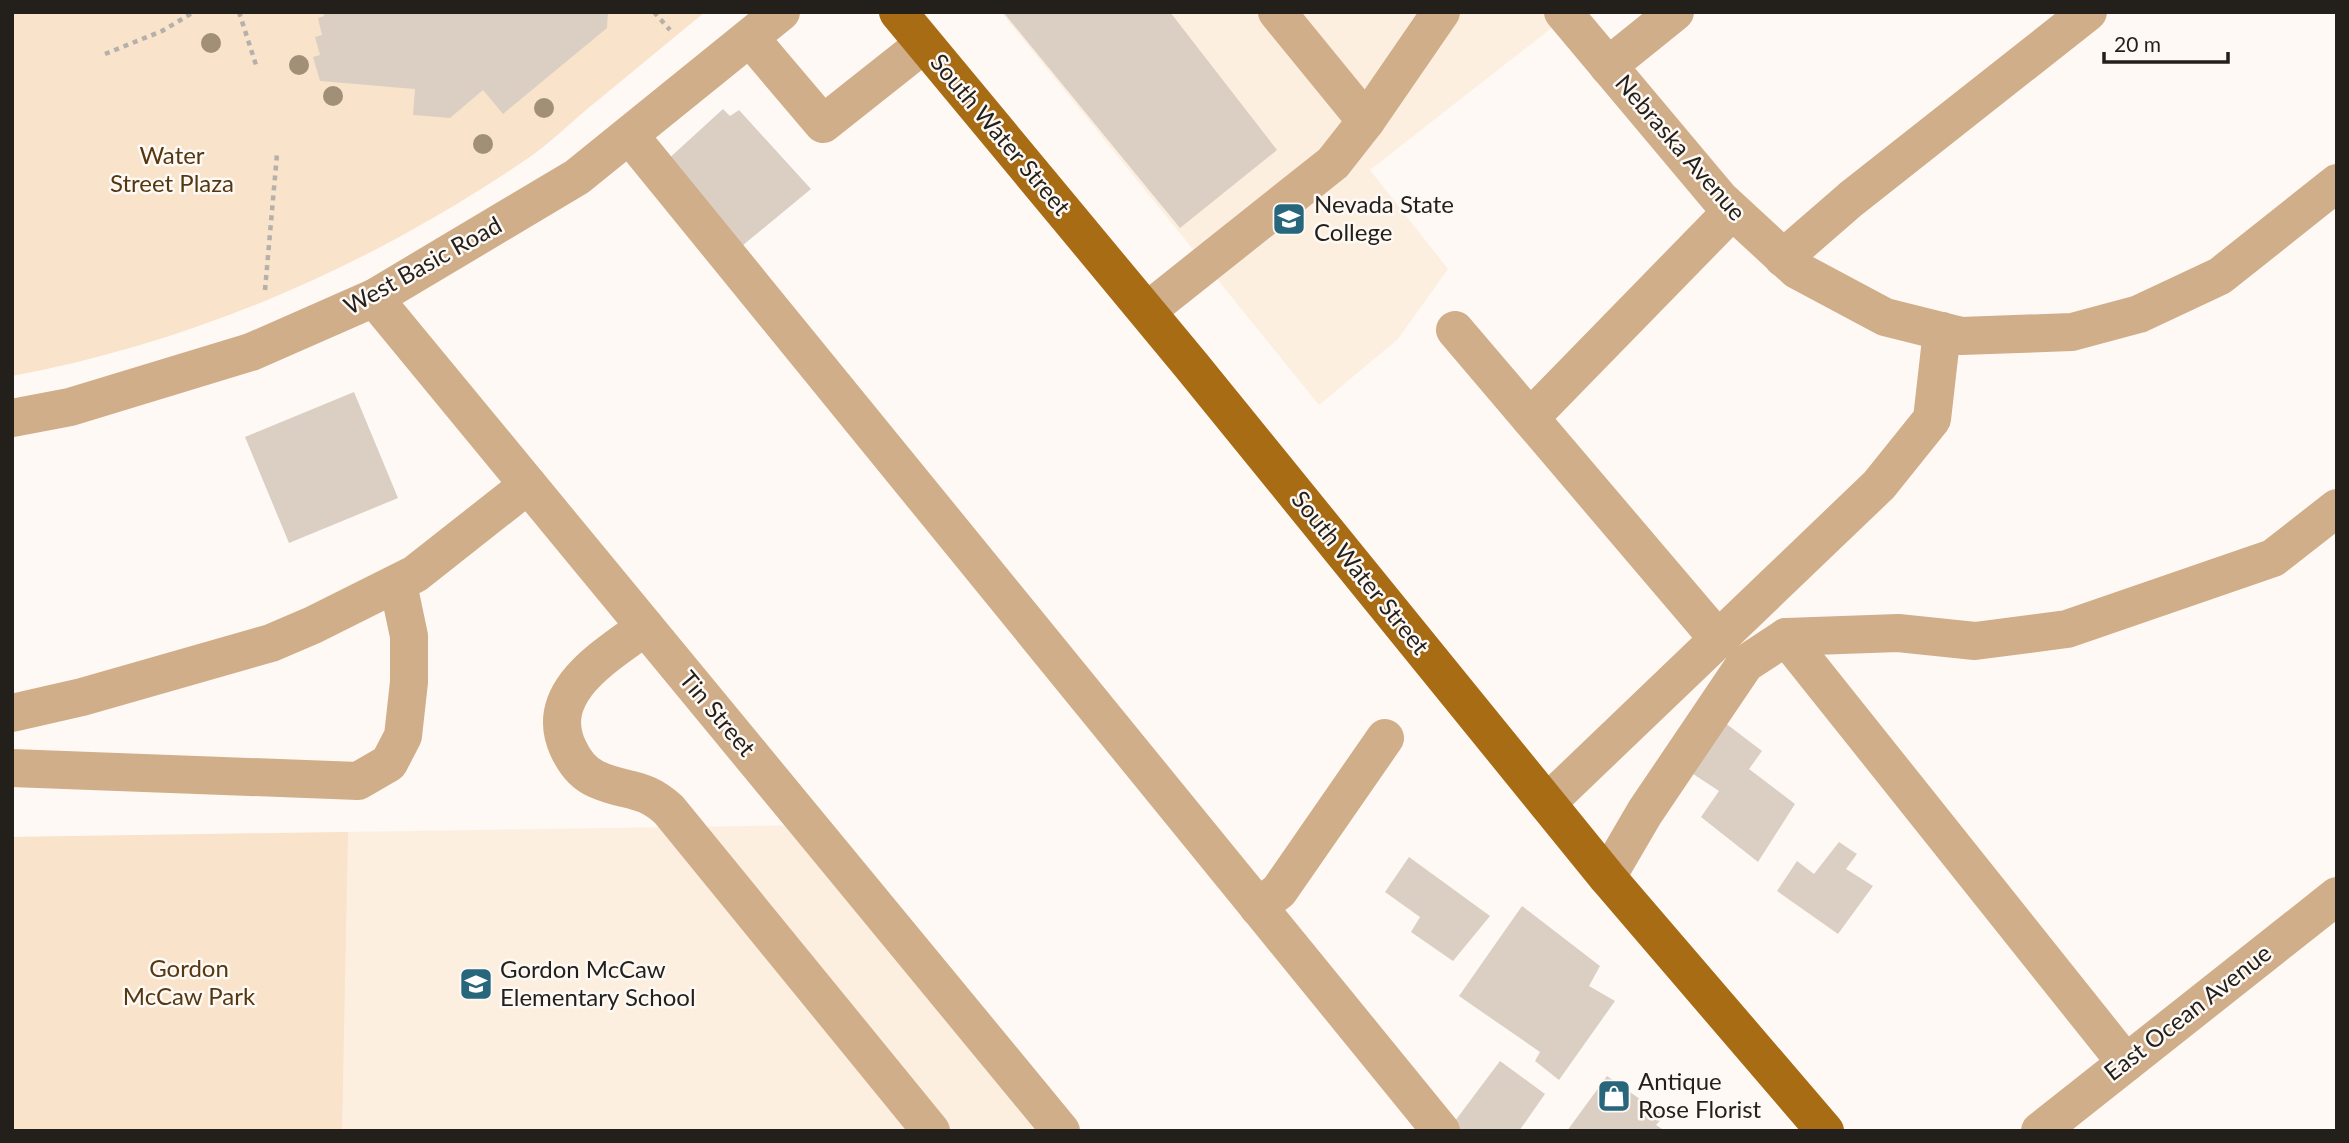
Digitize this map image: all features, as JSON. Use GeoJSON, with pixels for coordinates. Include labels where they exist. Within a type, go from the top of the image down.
{"type":"FeatureCollection","features":[{"type":"Feature","properties":{"kind":"main road","name":"South Water Street"},"geometry":{"type":"LineString","coordinates":[[898,12],[1147,311],[1607,877],[1825,1131]]}},
{"type":"Feature","properties":{"kind":"street","name":"West Basic Road"},"geometry":{"type":"LineString","coordinates":[[12,418],[71,407],[251,352],[374,298],[577,177],[781,12]]}},
{"type":"Feature","properties":{"kind":"street"},"geometry":{"type":"LineString","coordinates":[[1277,12],[1366,121]]}},
{"type":"Feature","properties":{"kind":"street","name":"Nebraska Avenue"},"geometry":{"type":"LineString","coordinates":[[1563,12],[1720,200],[1797,270],[1885,317],[1961,336],[2071,332],[2139,314],[2220,276],[2337,183]]}},
{"type":"Feature","properties":{"kind":"street"},"geometry":{"type":"LineString","coordinates":[[1608,66],[1675,12]]}},
{"type":"Feature","properties":{"kind":"street"},"geometry":{"type":"LineString","coordinates":[[1783,258],[1851,199],[2088,12]]}},
{"type":"Feature","properties":{"kind":"street"},"geometry":{"type":"LineString","coordinates":[[1147,311],[1334,163],[1366,121],[1430,17]]}},
{"type":"Feature","properties":{"kind":"street"},"geometry":{"type":"LineString","coordinates":[[750,37],[823,124],[924,44]]}},
{"type":"Feature","properties":{"kind":"street"},"geometry":{"type":"LineString","coordinates":[[630,136],[1441,1131]]}},
{"type":"Feature","properties":{"kind":"street"},"geometry":{"type":"LineString","coordinates":[[1530,418],[1732,211]]}},
{"type":"Feature","properties":{"kind":"street","name":"Tin Street"},"geometry":{"type":"LineString","coordinates":[[374,298],[1061,1131]]}},
{"type":"Feature","properties":{"kind":"street"},"geometry":{"type":"LineString","coordinates":[[1455,330],[1719,640]]}},
{"type":"Feature","properties":{"kind":"street"},"geometry":{"type":"LineString","coordinates":[[1547,803],[1879,485],[1932,418],[1942,331]]}},
{"type":"Feature","properties":{"kind":"street"},"geometry":{"type":"LineString","coordinates":[[12,713],[82,697],[271,643],[415,574],[528,485]]}},
{"type":"Feature","properties":{"kind":"street"},"geometry":{"type":"LineString","coordinates":[[1607,877],[1645,812],[1745,664],[1786,637],[1898,633],[1975,641],[2067,629],[2273,558],[2337,508]]}},
{"type":"Feature","properties":{"kind":"street"},"geometry":{"type":"LineString","coordinates":[[12,768],[358,781],[389,763],[403,736],[409,682],[409,636],[398,584]]}},
{"type":"Feature","properties":{"kind":"street"},"geometry":{"type":"LineString","coordinates":[[645,626],[574,684],[565,705],[562,726],[566,745],[575,761],[586,774],[598,780],[647,793],[669,810],[931,1131]]}},
{"type":"Feature","properties":{"kind":"street"},"geometry":{"type":"LineString","coordinates":[[1786,637],[2126,1063]]}},
{"type":"Feature","properties":{"kind":"street"},"geometry":{"type":"LineString","coordinates":[[1258,907],[1279,891],[1385,738]]}},
{"type":"Feature","properties":{"kind":"street","name":"East Ocean Avenue"},"geometry":{"type":"LineString","coordinates":[[2040,1131],[2337,896]]}},
{"type":"Feature","properties":{"kind":"path"},"geometry":{"type":"LineString","coordinates":[[105,54],[162,31],[194,12]]}},
{"type":"Feature","properties":{"kind":"path"},"geometry":{"type":"LineString","coordinates":[[239,12],[256,65]]}},
{"type":"Feature","properties":{"kind":"path"},"geometry":{"type":"LineString","coordinates":[[654,12],[670,30]]}},
{"type":"Feature","properties":{"kind":"path"},"geometry":{"type":"LineString","coordinates":[[265,290],[278,154]]}},
{"type":"Feature","properties":{"kind":"shaded area","name":"Nevada State College"},"geometry":{"type":"Polygon","coordinates":[[[1001,12],[1572,12],[1370,170],[1448,269],[1398,339],[1319,405],[1001,12]]]}},
{"type":"Feature","properties":{"kind":"shaded area","name":"Gordon McCaw Elementary School"},"geometry":{"type":"Polygon","coordinates":[[[809,825],[1061,1131],[12,1131],[12,837],[809,825]]]}},
{"type":"Feature","properties":{"kind":"green space","name":"Water Street Plaza"},"geometry":{"type":"Polygon","coordinates":[[[12,12],[705,12],[530,157],[462,201],[402,235],[341,267],[213,321],[147,343],[12,376],[12,12]]]}},
{"type":"Feature","properties":{"kind":"green space","name":"Gordon McCaw Park"},"geometry":{"type":"Polygon","coordinates":[[[348,832],[342,1131],[12,1131],[12,837],[348,832]]]}},
{"type":"Feature","properties":{"kind":"building"},"geometry":{"type":"Polygon","coordinates":[[[323,12],[608,12],[607,28],[503,114],[483,90],[450,118],[413,115],[415,89],[320,81],[313,57],[320,55],[315,37],[322,35],[318,18],[324,16],[323,12]]]}},
{"type":"Feature","properties":{"kind":"building"},"geometry":{"type":"Polygon","coordinates":[[[1003,12],[1170,12],[1277,150],[1180,228],[1003,12]]]}},
{"type":"Feature","properties":{"kind":"building"},"geometry":{"type":"Polygon","coordinates":[[[723,109],[730,116],[739,110],[811,189],[737,250],[665,162],[723,109]]]}},
{"type":"Feature","properties":{"kind":"building"},"geometry":{"type":"Polygon","coordinates":[[[354,392],[398,498],[289,543],[245,437],[354,392]]]}},
{"type":"Feature","properties":{"kind":"building"},"geometry":{"type":"Polygon","coordinates":[[[1720,719],[1762,751],[1749,769],[1795,804],[1758,862],[1701,817],[1719,791],[1687,770],[1720,719]]]}},
{"type":"Feature","properties":{"kind":"building"},"geometry":{"type":"Polygon","coordinates":[[[1839,842],[1857,854],[1846,869],[1873,886],[1838,934],[1777,891],[1797,861],[1814,874],[1839,842]]]}},
{"type":"Feature","properties":{"kind":"building"},"geometry":{"type":"Polygon","coordinates":[[[1409,857],[1490,916],[1453,961],[1411,932],[1420,917],[1385,892],[1409,857]]]}},
{"type":"Feature","properties":{"kind":"building"},"geometry":{"type":"Polygon","coordinates":[[[1522,906],[1600,966],[1589,986],[1615,1001],[1559,1080],[1535,1061],[1540,1052],[1459,996],[1522,906]]]}},
{"type":"Feature","properties":{"kind":"building"},"geometry":{"type":"Polygon","coordinates":[[[1500,1061],[1545,1094],[1519,1131],[1458,1131],[1452,1125],[1500,1061]]]}},
{"type":"Feature","properties":{"kind":"building","name":"Antique Rose Florist"},"geometry":{"type":"Polygon","coordinates":[[[1607,1076],[1664,1116],[1656,1125],[1665,1131],[1567,1131],[1607,1076]]]}},
{"type":"Feature","properties":{"kind":"place","name":"Nevada State College"},"geometry":{"type":"Point","coordinates":[1289,219]}},
{"type":"Feature","properties":{"kind":"place","name":"Gordon McCaw Elementary School"},"geometry":{"type":"Point","coordinates":[476,984]}},
{"type":"Feature","properties":{"kind":"place","name":"Antique Rose Florist"},"geometry":{"type":"Point","coordinates":[1614,1096]}}]}
